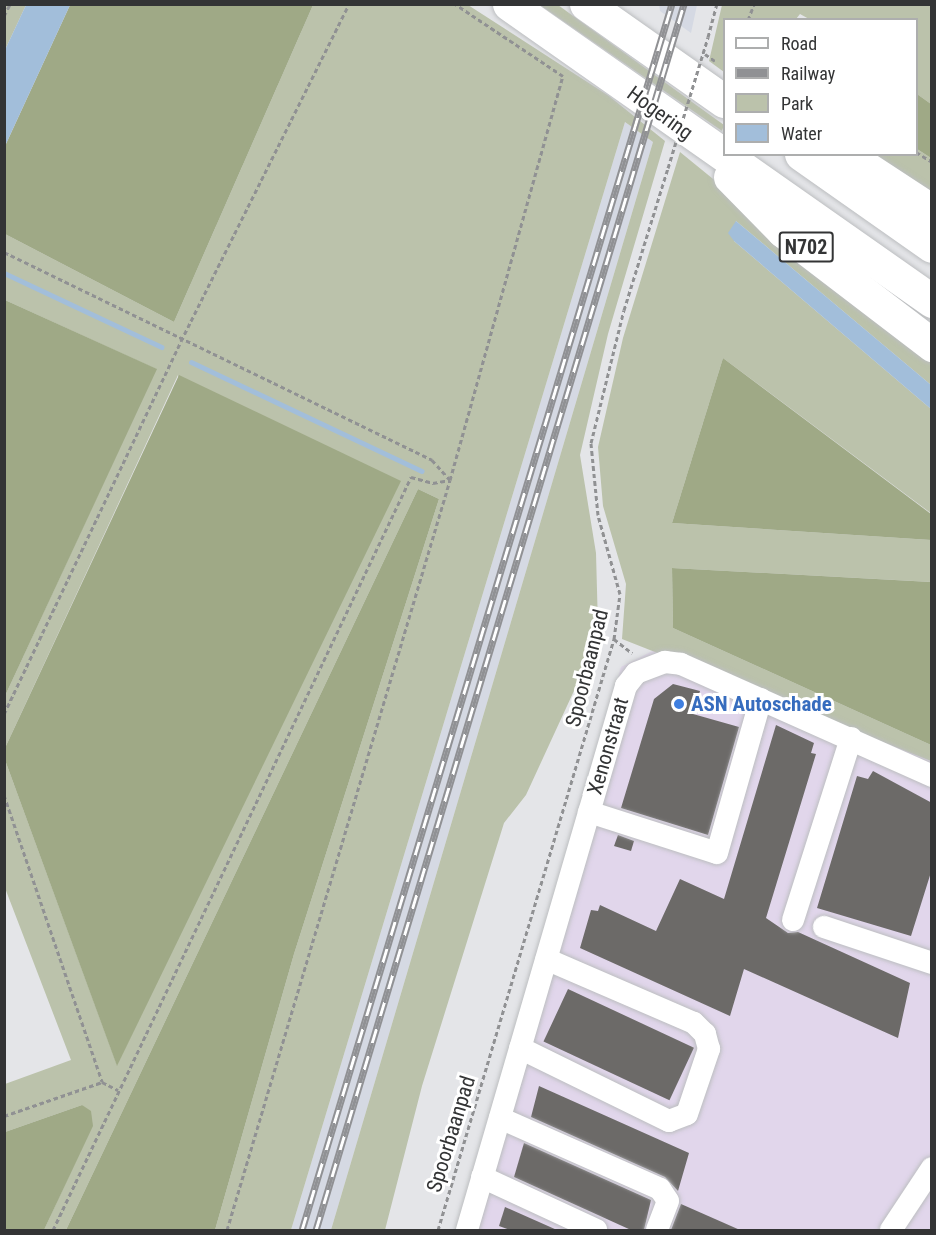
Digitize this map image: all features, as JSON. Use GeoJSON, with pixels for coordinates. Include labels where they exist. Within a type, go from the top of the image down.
{"type":"FeatureCollection","features":[{"type":"Feature","properties":{"kind":"highway","name":"Hogering"},"geometry":{"type":"LineString","coordinates":[[508,4],[692,136],[932,301]]}},
{"type":"Feature","properties":{"kind":"highway"},"geometry":{"type":"LineString","coordinates":[[586,4],[723,100]]}},
{"type":"Feature","properties":{"kind":"highway","name":"N702"},"geometry":{"type":"LineString","coordinates":[[692,136],[783,231],[932,345]]}},
{"type":"Feature","properties":{"kind":"highway"},"geometry":{"type":"LineString","coordinates":[[804,156],[932,246]]}},
{"type":"Feature","properties":{"kind":"highway"},"geometry":{"type":"LineString","coordinates":[[849,156],[932,211]]}},
{"type":"Feature","properties":{"kind":"street","name":"Xenonstraat"},"geometry":{"type":"LineString","coordinates":[[467,1230],[626,686],[636,674],[665,662],[681,664],[932,776]]}},
{"type":"Feature","properties":{"kind":"street"},"geometry":{"type":"LineString","coordinates":[[589,812],[717,853],[762,699]]}},
{"type":"Feature","properties":{"kind":"street"},"geometry":{"type":"LineString","coordinates":[[793,920],[851,738]]}},
{"type":"Feature","properties":{"kind":"street"},"geometry":{"type":"LineString","coordinates":[[824,927],[931,959]]}},
{"type":"Feature","properties":{"kind":"street"},"geometry":{"type":"LineString","coordinates":[[520,1048],[669,1121],[687,1114],[709,1049],[705,1034],[694,1023],[546,959]]}},
{"type":"Feature","properties":{"kind":"street"},"geometry":{"type":"LineString","coordinates":[[500,1118],[660,1190],[668,1201],[657,1230]]}},
{"type":"Feature","properties":{"kind":"street"},"geometry":{"type":"LineString","coordinates":[[891,1230],[932,1168]]}},
{"type":"Feature","properties":{"kind":"street"},"geometry":{"type":"LineString","coordinates":[[482,1177],[596,1230]]}},
{"type":"Feature","properties":{"kind":"path"},"geometry":{"type":"LineString","coordinates":[[4,16],[10,4]]}},
{"type":"Feature","properties":{"kind":"path"},"geometry":{"type":"LineString","coordinates":[[4,714],[181,341],[349,4]]}},
{"type":"Feature","properties":{"kind":"path"},"geometry":{"type":"LineString","coordinates":[[226,1230],[450,480],[563,76],[455,4]]}},
{"type":"Feature","properties":{"kind":"path","name":"Spoorbaanpad"},"geometry":{"type":"LineString","coordinates":[[438,1230],[614,639],[620,594],[598,515],[591,443],[624,310],[717,4]]}},
{"type":"Feature","properties":{"kind":"path"},"geometry":{"type":"LineString","coordinates":[[748,18],[754,4]]}},
{"type":"Feature","properties":{"kind":"path"},"geometry":{"type":"LineString","coordinates":[[918,153],[932,162]]}},
{"type":"Feature","properties":{"kind":"path"},"geometry":{"type":"LineString","coordinates":[[4,252],[181,341],[432,460],[450,480]]}},
{"type":"Feature","properties":{"kind":"path"},"geometry":{"type":"LineString","coordinates":[[52,1230],[411,477],[433,483],[450,480]]}},
{"type":"Feature","properties":{"kind":"path"},"geometry":{"type":"LineString","coordinates":[[4,795],[102,1082],[118,1090]]}},
{"type":"Feature","properties":{"kind":"path"},"geometry":{"type":"LineString","coordinates":[[4,1116],[102,1082]]}},
{"type":"Feature","properties":{"kind":"shaded area"},"geometry":{"type":"Polygon","coordinates":[[[659,5],[697,5],[691,33],[660,11],[659,5]]]}},
{"type":"Feature","properties":{"kind":"shaded area"},"geometry":{"type":"Polygon","coordinates":[[[625,122],[653,142],[331,1230],[291,1230],[625,122]]]}},
{"type":"Feature","properties":{"kind":"shaded area"},"geometry":{"type":"Polygon","coordinates":[[[664,645],[931,760],[931,1230],[465,1230],[621,667],[664,645]]]}},
{"type":"Feature","properties":{"kind":"green space"},"geometry":{"type":"Polygon","coordinates":[[[927,4],[931,7],[931,104],[918,95],[918,18],[807,18],[800,14],[797,18],[723,18],[723,71],[709,61],[722,5],[927,4]]]}},
{"type":"Feature","properties":{"kind":"green space"},"geometry":{"type":"Polygon","coordinates":[[[5,5],[26,5],[5,50],[5,5]]]}},
{"type":"Feature","properties":{"kind":"green space"},"geometry":{"type":"Polygon","coordinates":[[[70,5],[313,5],[174,322],[5,234],[5,146],[70,5]]]}},
{"type":"Feature","properties":{"kind":"green space"},"geometry":{"type":"Polygon","coordinates":[[[313,5],[468,5],[609,96],[665,141],[608,334],[580,455],[596,553],[598,627],[590,656],[526,795],[504,823],[422,1086],[385,1230],[331,1230],[653,142],[625,122],[291,1230],[215,1230],[294,954],[439,499],[418,489],[66,1230],[44,1230],[92,1126],[82,1105],[5,1132],[5,1084],[71,1060],[5,888],[5,760],[117,1065],[219,852],[178,375],[5,748],[5,696],[156,369],[5,300],[5,234],[174,322],[313,5]]]}},
{"type":"Feature","properties":{"kind":"green space"},"geometry":{"type":"Polygon","coordinates":[[[540,5],[558,5],[723,124],[722,131],[540,5]]]}},
{"type":"Feature","properties":{"kind":"green space"},"geometry":{"type":"Polygon","coordinates":[[[918,95],[931,104],[931,158],[918,150],[918,95]]]}},
{"type":"Feature","properties":{"kind":"green space"},"geometry":{"type":"Polygon","coordinates":[[[918,150],[931,158],[931,201],[862,156],[918,156],[918,150]]]}},
{"type":"Feature","properties":{"kind":"green space"},"geometry":{"type":"Polygon","coordinates":[[[680,152],[931,357],[931,385],[736,221],[734,241],[931,409],[932,514],[723,358],[672,523],[931,540],[932,582],[672,568],[673,628],[931,745],[931,761],[622,639],[626,584],[603,506],[598,447],[623,338],[680,152]]]}},
{"type":"Feature","properties":{"kind":"green space"},"geometry":{"type":"Polygon","coordinates":[[[5,300],[157,369],[5,696],[5,300]]]}},
{"type":"Feature","properties":{"kind":"green space"},"geometry":{"type":"Polygon","coordinates":[[[723,358],[931,514],[931,540],[672,523],[723,358]]]}},
{"type":"Feature","properties":{"kind":"green space"},"geometry":{"type":"Polygon","coordinates":[[[179,375],[401,481],[117,1066],[5,760],[5,748],[179,375]]]}},
{"type":"Feature","properties":{"kind":"green space"},"geometry":{"type":"Polygon","coordinates":[[[418,489],[439,499],[294,954],[215,1230],[66,1230],[418,489]]]}},
{"type":"Feature","properties":{"kind":"green space"},"geometry":{"type":"Polygon","coordinates":[[[672,568],[931,582],[931,745],[673,628],[672,568]]]}},
{"type":"Feature","properties":{"kind":"green space"},"geometry":{"type":"Polygon","coordinates":[[[82,1105],[91,1111],[93,1126],[44,1230],[5,1230],[5,1132],[82,1105]]]}},
{"type":"Feature","properties":{"kind":"water"},"geometry":{"type":"Polygon","coordinates":[[[26,5],[70,5],[5,146],[5,50],[26,5]]]}},
{"type":"Feature","properties":{"kind":"water"},"geometry":{"type":"Polygon","coordinates":[[[736,221],[931,385],[931,409],[734,241],[728,233],[736,221]]]}},
{"type":"Feature","properties":{"kind":"building"},"geometry":{"type":"Polygon","coordinates":[[[673,684],[700,691],[693,714],[739,727],[708,835],[621,808],[654,699],[673,684]]]}},
{"type":"Feature","properties":{"kind":"building"},"geometry":{"type":"Polygon","coordinates":[[[776,725],[814,743],[811,753],[816,754],[766,918],[788,933],[798,932],[910,983],[898,1038],[744,969],[730,1016],[580,948],[591,910],[598,911],[600,905],[656,931],[680,879],[724,899],[776,725]]]}},
{"type":"Feature","properties":{"kind":"building"},"geometry":{"type":"Polygon","coordinates":[[[873,771],[932,803],[932,869],[911,936],[817,908],[857,776],[868,779],[873,771]]]}},
{"type":"Feature","properties":{"kind":"building"},"geometry":{"type":"Polygon","coordinates":[[[618,835],[634,841],[631,851],[614,846],[618,835]]]}},
{"type":"Feature","properties":{"kind":"building"},"geometry":{"type":"Polygon","coordinates":[[[568,989],[694,1048],[669,1100],[543,1042],[568,989]]]}},
{"type":"Feature","properties":{"kind":"building"},"geometry":{"type":"Polygon","coordinates":[[[539,1086],[689,1153],[678,1191],[665,1177],[531,1117],[539,1086]]]}},
{"type":"Feature","properties":{"kind":"building"},"geometry":{"type":"Polygon","coordinates":[[[524,1143],[651,1200],[644,1230],[631,1230],[514,1177],[524,1143]]]}},
{"type":"Feature","properties":{"kind":"building"},"geometry":{"type":"Polygon","coordinates":[[[681,1204],[740,1230],[671,1230],[681,1204]]]}},
{"type":"Feature","properties":{"kind":"building"},"geometry":{"type":"Polygon","coordinates":[[[505,1207],[557,1230],[510,1230],[499,1226],[505,1207]]]}},
{"type":"Feature","properties":{"kind":"waterway"},"geometry":{"type":"LineString","coordinates":[[4,273],[161,347]]}},
{"type":"Feature","properties":{"kind":"waterway"},"geometry":{"type":"LineString","coordinates":[[191,362],[422,471]]}},
{"type":"Feature","properties":{"kind":"railway"},"geometry":{"type":"LineString","coordinates":[[302,1230],[672,4]]}},
{"type":"Feature","properties":{"kind":"railway"},"geometry":{"type":"LineString","coordinates":[[316,1230],[684,4]]}},
{"type":"Feature","properties":{"kind":"place","name":"ASN Autoschade"},"geometry":{"type":"Point","coordinates":[679,704]}}]}
